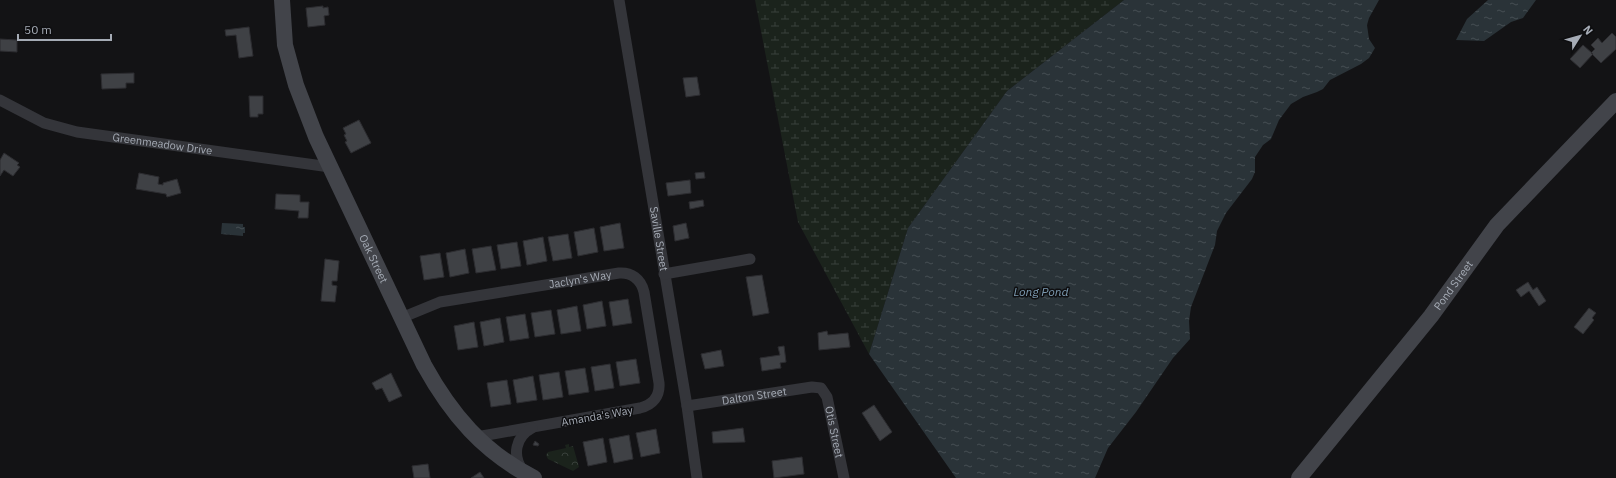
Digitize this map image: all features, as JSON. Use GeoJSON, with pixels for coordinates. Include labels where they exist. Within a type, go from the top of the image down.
{"type":"FeatureCollection","features":[{"type":"Feature","properties":{"kind":"street","name":"Oak Street"},"geometry":{"type":"LineString","coordinates":[[282,0],[285,45],[296,85],[330,167],[424,365],[438,391],[464,426],[497,454],[530,476]]}},
{"type":"Feature","properties":{"kind":"street","name":"Saville Street"},"geometry":{"type":"LineString","coordinates":[[619,0],[687,406],[697,478]]}},
{"type":"Feature","properties":{"kind":"street","name":"Greenmeadow Drive"},"geometry":{"type":"LineString","coordinates":[[0,100],[44,123],[77,132],[330,167]]}},
{"type":"Feature","properties":{"kind":"street","name":"Pond Street"},"geometry":{"type":"LineString","coordinates":[[1299,478],[1431,316],[1497,225],[1616,101]]}},
{"type":"Feature","properties":{"kind":"street"},"geometry":{"type":"LineString","coordinates":[[664,274],[750,258]]}},
{"type":"Feature","properties":{"kind":"street","name":"Jaclyn's Way"},"geometry":{"type":"LineString","coordinates":[[402,318],[440,302],[611,274],[627,273],[638,279],[644,289],[659,383],[659,392],[655,399]]}},
{"type":"Feature","properties":{"kind":"street","name":"Dalton Street"},"geometry":{"type":"LineString","coordinates":[[687,406],[812,387],[821,388]]}},
{"type":"Feature","properties":{"kind":"street","name":"Otis Street"},"geometry":{"type":"LineString","coordinates":[[821,388],[827,397],[844,478]]}},
{"type":"Feature","properties":{"kind":"street","name":"Amanda's Way"},"geometry":{"type":"LineString","coordinates":[[476,437],[643,408],[655,399]]}},
{"type":"Feature","properties":{"kind":"street","name":"Amanda's Way"},"geometry":{"type":"LineString","coordinates":[[530,476],[518,462],[516,447],[522,436],[536,426]]}},
{"type":"Feature","properties":{"kind":"green space"},"geometry":{"type":"Polygon","coordinates":[[[755,0],[1124,0],[1007,91],[908,228],[869,354],[798,222],[755,0]]]}},
{"type":"Feature","properties":{"kind":"green space"},"geometry":{"type":"Polygon","coordinates":[[[569,444],[569,447],[573,446],[579,467],[573,471],[548,459],[546,455],[548,452],[566,448],[565,445],[569,444]]]}},
{"type":"Feature","properties":{"kind":"water","name":"Long Pond"},"geometry":{"type":"Polygon","coordinates":[[[1124,0],[1379,0],[1369,18],[1367,25],[1369,39],[1375,48],[1369,58],[1361,64],[1330,80],[1323,89],[1303,97],[1291,104],[1279,120],[1271,139],[1263,145],[1255,157],[1255,172],[1252,179],[1226,213],[1217,231],[1215,245],[1191,307],[1189,321],[1190,339],[1173,358],[1136,412],[1108,448],[1095,478],[956,478],[869,354],[908,228],[1007,91],[1124,0]]]}},
{"type":"Feature","properties":{"kind":"water"},"geometry":{"type":"Polygon","coordinates":[[[1488,0],[1536,0],[1523,18],[1511,22],[1484,41],[1456,40],[1467,19],[1488,0]]]}},
{"type":"Feature","properties":{"kind":"water"},"geometry":{"type":"Polygon","coordinates":[[[222,223],[243,224],[243,227],[245,227],[245,233],[243,233],[243,236],[221,234],[222,223]]]}},
{"type":"Feature","properties":{"kind":"building"},"geometry":{"type":"Polygon","coordinates":[[[323,6],[323,8],[328,7],[329,15],[324,16],[325,25],[308,27],[306,8],[323,6]]]}},
{"type":"Feature","properties":{"kind":"building"},"geometry":{"type":"Polygon","coordinates":[[[249,27],[253,56],[239,58],[236,35],[226,36],[225,30],[249,27]]]}},
{"type":"Feature","properties":{"kind":"building"},"geometry":{"type":"Polygon","coordinates":[[[1612,33],[1616,37],[1616,49],[1601,63],[1591,53],[1595,49],[1591,45],[1598,38],[1602,43],[1612,33]]]}},
{"type":"Feature","properties":{"kind":"building"},"geometry":{"type":"Polygon","coordinates":[[[0,39],[17,40],[17,52],[0,51],[0,39]]]}},
{"type":"Feature","properties":{"kind":"building"},"geometry":{"type":"Polygon","coordinates":[[[1583,45],[1593,54],[1580,68],[1570,59],[1583,45]]]}},
{"type":"Feature","properties":{"kind":"building"},"geometry":{"type":"Polygon","coordinates":[[[134,73],[134,83],[126,83],[126,88],[102,89],[101,74],[134,73]]]}},
{"type":"Feature","properties":{"kind":"building"},"geometry":{"type":"Polygon","coordinates":[[[697,77],[700,95],[686,97],[683,78],[697,77]]]}},
{"type":"Feature","properties":{"kind":"building"},"geometry":{"type":"Polygon","coordinates":[[[249,96],[263,96],[263,114],[258,114],[258,117],[250,117],[249,96]]]}},
{"type":"Feature","properties":{"kind":"building"},"geometry":{"type":"Polygon","coordinates":[[[359,120],[371,143],[351,153],[345,142],[347,141],[344,135],[346,134],[343,128],[359,120]]]}},
{"type":"Feature","properties":{"kind":"building"},"geometry":{"type":"Polygon","coordinates":[[[4,153],[19,163],[17,165],[20,167],[13,176],[4,170],[0,176],[0,160],[4,153]]]}},
{"type":"Feature","properties":{"kind":"building"},"geometry":{"type":"Polygon","coordinates":[[[704,172],[705,178],[696,179],[695,173],[704,172]]]}},
{"type":"Feature","properties":{"kind":"building"},"geometry":{"type":"Polygon","coordinates":[[[139,173],[159,177],[158,184],[163,185],[163,183],[177,179],[181,193],[167,197],[166,194],[136,189],[139,173]]]}},
{"type":"Feature","properties":{"kind":"building"},"geometry":{"type":"Polygon","coordinates":[[[690,180],[691,193],[668,196],[666,183],[690,180]]]}},
{"type":"Feature","properties":{"kind":"building"},"geometry":{"type":"Polygon","coordinates":[[[276,194],[300,195],[300,202],[309,202],[308,218],[298,218],[299,211],[275,209],[276,194]]]}},
{"type":"Feature","properties":{"kind":"building"},"geometry":{"type":"Polygon","coordinates":[[[703,200],[704,206],[690,209],[689,202],[703,200]]]}},
{"type":"Feature","properties":{"kind":"building"},"geometry":{"type":"Polygon","coordinates":[[[620,223],[624,248],[604,251],[600,227],[620,223]]]}},
{"type":"Feature","properties":{"kind":"building"},"geometry":{"type":"Polygon","coordinates":[[[686,223],[689,238],[675,241],[673,226],[686,223]]]}},
{"type":"Feature","properties":{"kind":"building"},"geometry":{"type":"Polygon","coordinates":[[[594,228],[598,252],[578,256],[574,232],[594,228]]]}},
{"type":"Feature","properties":{"kind":"building"},"geometry":{"type":"Polygon","coordinates":[[[568,234],[572,258],[553,261],[548,237],[568,234]]]}},
{"type":"Feature","properties":{"kind":"building"},"geometry":{"type":"Polygon","coordinates":[[[543,237],[547,261],[527,265],[523,241],[543,237]]]}},
{"type":"Feature","properties":{"kind":"building"},"geometry":{"type":"Polygon","coordinates":[[[517,242],[521,266],[501,269],[497,245],[517,242]]]}},
{"type":"Feature","properties":{"kind":"building"},"geometry":{"type":"Polygon","coordinates":[[[491,246],[496,270],[476,273],[472,249],[491,246]]]}},
{"type":"Feature","properties":{"kind":"building"},"geometry":{"type":"Polygon","coordinates":[[[465,249],[469,273],[450,277],[446,253],[465,249]]]}},
{"type":"Feature","properties":{"kind":"building"},"geometry":{"type":"Polygon","coordinates":[[[440,253],[444,277],[424,280],[420,256],[440,253]]]}},
{"type":"Feature","properties":{"kind":"building"},"geometry":{"type":"Polygon","coordinates":[[[325,259],[339,261],[337,281],[332,281],[332,285],[337,286],[335,302],[321,301],[325,259]]]}},
{"type":"Feature","properties":{"kind":"building"},"geometry":{"type":"Polygon","coordinates":[[[762,275],[769,313],[753,316],[746,277],[762,275]]]}},
{"type":"Feature","properties":{"kind":"building"},"geometry":{"type":"Polygon","coordinates":[[[1528,282],[1533,290],[1537,287],[1546,301],[1539,306],[1529,291],[1521,297],[1516,290],[1528,282]]]}},
{"type":"Feature","properties":{"kind":"building"},"geometry":{"type":"Polygon","coordinates":[[[628,299],[632,323],[613,326],[609,302],[628,299]]]}},
{"type":"Feature","properties":{"kind":"building"},"geometry":{"type":"Polygon","coordinates":[[[602,301],[606,326],[587,329],[583,305],[602,301]]]}},
{"type":"Feature","properties":{"kind":"building"},"geometry":{"type":"Polygon","coordinates":[[[577,306],[581,331],[561,334],[557,310],[577,306]]]}},
{"type":"Feature","properties":{"kind":"building"},"geometry":{"type":"Polygon","coordinates":[[[1589,308],[1596,313],[1592,318],[1594,320],[1583,334],[1574,327],[1589,308]]]}},
{"type":"Feature","properties":{"kind":"building"},"geometry":{"type":"Polygon","coordinates":[[[551,310],[555,334],[535,337],[531,313],[551,310]]]}},
{"type":"Feature","properties":{"kind":"building"},"geometry":{"type":"Polygon","coordinates":[[[525,314],[529,338],[510,341],[506,317],[525,314]]]}},
{"type":"Feature","properties":{"kind":"building"},"geometry":{"type":"Polygon","coordinates":[[[500,318],[504,342],[484,346],[480,322],[500,318]]]}},
{"type":"Feature","properties":{"kind":"building"},"geometry":{"type":"Polygon","coordinates":[[[474,322],[478,347],[458,350],[454,326],[474,322]]]}},
{"type":"Feature","properties":{"kind":"building"},"geometry":{"type":"Polygon","coordinates":[[[827,331],[828,335],[848,333],[850,347],[819,350],[818,333],[827,331]]]}},
{"type":"Feature","properties":{"kind":"building"},"geometry":{"type":"Polygon","coordinates":[[[784,346],[786,362],[780,363],[781,368],[762,371],[760,358],[780,355],[778,347],[784,346]]]}},
{"type":"Feature","properties":{"kind":"building"},"geometry":{"type":"Polygon","coordinates":[[[721,350],[724,366],[705,369],[701,354],[721,350]]]}},
{"type":"Feature","properties":{"kind":"building"},"geometry":{"type":"Polygon","coordinates":[[[636,359],[640,383],[620,386],[616,362],[636,359]]]}},
{"type":"Feature","properties":{"kind":"building"},"geometry":{"type":"Polygon","coordinates":[[[610,364],[614,388],[595,391],[591,367],[610,364]]]}},
{"type":"Feature","properties":{"kind":"building"},"geometry":{"type":"Polygon","coordinates":[[[585,368],[589,392],[569,395],[565,371],[585,368]]]}},
{"type":"Feature","properties":{"kind":"building"},"geometry":{"type":"Polygon","coordinates":[[[559,372],[563,397],[543,400],[539,375],[559,372]]]}},
{"type":"Feature","properties":{"kind":"building"},"geometry":{"type":"Polygon","coordinates":[[[391,373],[402,396],[389,402],[382,388],[376,390],[372,383],[391,373]]]}},
{"type":"Feature","properties":{"kind":"building"},"geometry":{"type":"Polygon","coordinates":[[[533,376],[537,400],[517,403],[513,380],[533,376]]]}},
{"type":"Feature","properties":{"kind":"building"},"geometry":{"type":"Polygon","coordinates":[[[507,380],[511,404],[491,407],[487,383],[507,380]]]}},
{"type":"Feature","properties":{"kind":"building"},"geometry":{"type":"Polygon","coordinates":[[[874,405],[892,432],[880,441],[862,413],[874,405]]]}},
{"type":"Feature","properties":{"kind":"building"},"geometry":{"type":"Polygon","coordinates":[[[743,428],[745,442],[713,443],[712,432],[743,428]]]}},
{"type":"Feature","properties":{"kind":"building"},"geometry":{"type":"Polygon","coordinates":[[[656,429],[660,453],[641,457],[636,433],[656,429]]]}},
{"type":"Feature","properties":{"kind":"building"},"geometry":{"type":"Polygon","coordinates":[[[629,435],[633,459],[614,463],[609,439],[629,435]]]}},
{"type":"Feature","properties":{"kind":"building"},"geometry":{"type":"Polygon","coordinates":[[[603,438],[607,462],[588,466],[583,442],[603,438]]]}},
{"type":"Feature","properties":{"kind":"building"},"geometry":{"type":"Polygon","coordinates":[[[535,441],[539,444],[538,446],[533,445],[535,441]]]}},
{"type":"Feature","properties":{"kind":"building"},"geometry":{"type":"Polygon","coordinates":[[[802,457],[804,474],[774,478],[772,461],[802,457]]]}},
{"type":"Feature","properties":{"kind":"building"},"geometry":{"type":"Polygon","coordinates":[[[428,464],[430,478],[414,478],[412,466],[428,464]]]}},
{"type":"Feature","properties":{"kind":"building"},"geometry":{"type":"Polygon","coordinates":[[[480,472],[484,478],[471,478],[480,472]]]}}]}
